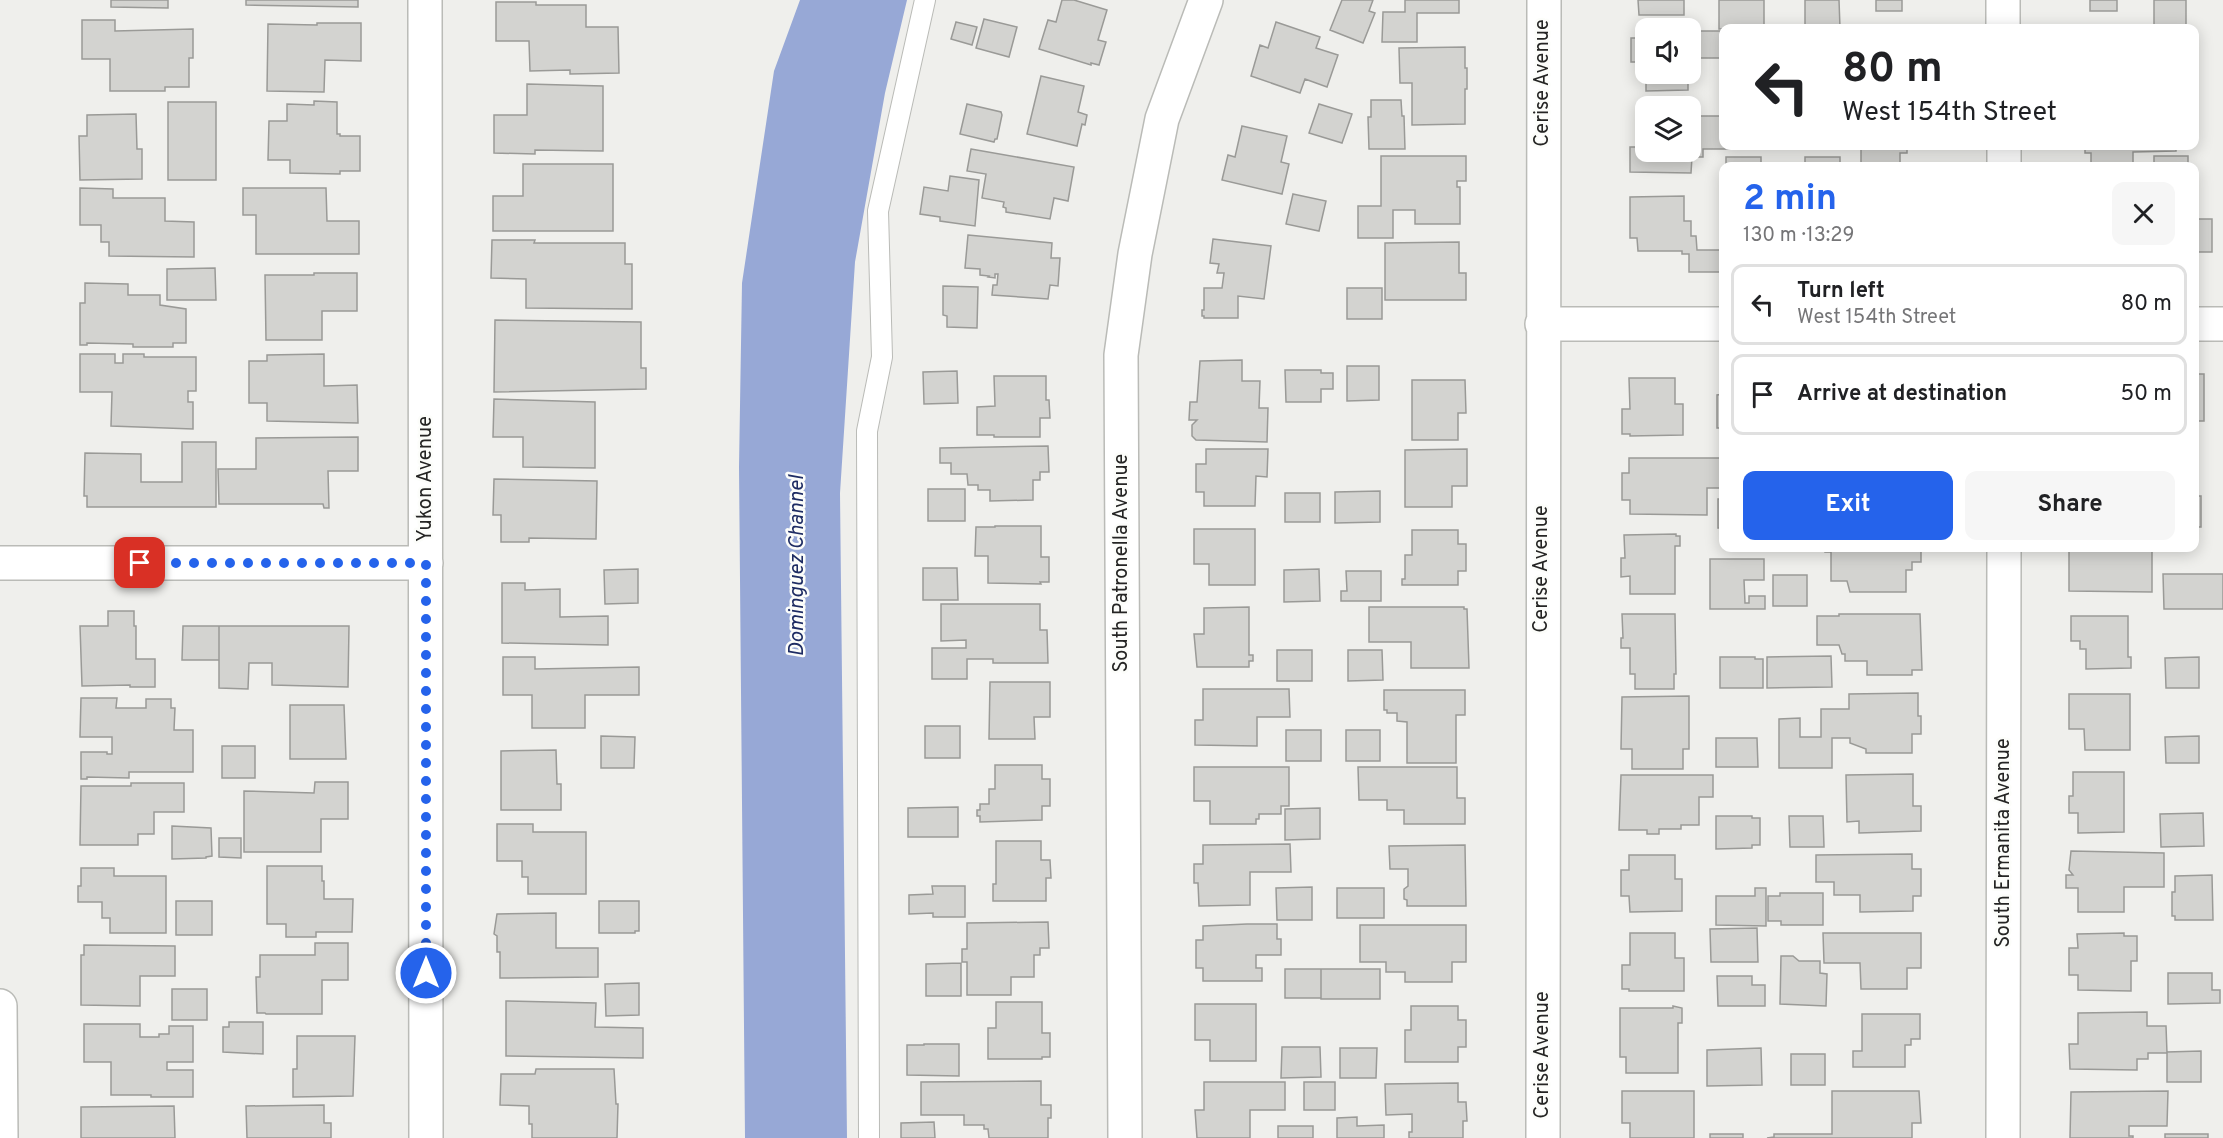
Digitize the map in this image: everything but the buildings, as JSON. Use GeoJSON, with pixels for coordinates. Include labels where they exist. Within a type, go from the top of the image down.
{"type":"FeatureCollection","features":[{"type":"Feature","properties":{"kind":"street","name":"Yukon Avenue"},"geometry":{"type":"LineString","coordinates":[[425,0],[426,1138]]}},
{"type":"Feature","properties":{"kind":"street","name":"South Patronella Avenue"},"geometry":{"type":"LineString","coordinates":[[1125,1138],[1121,355],[1135,254],[1162,119],[1206,0]]}},
{"type":"Feature","properties":{"kind":"street","name":"Cerise Avenue"},"geometry":{"type":"LineString","coordinates":[[1543,1138],[1544,0]]}},
{"type":"Feature","properties":{"kind":"street"},"geometry":{"type":"LineString","coordinates":[[2003,0],[2003,24]]}},
{"type":"Feature","properties":{"kind":"street"},"geometry":{"type":"LineString","coordinates":[[1542,324],[1719,324]]}},
{"type":"Feature","properties":{"kind":"street"},"geometry":{"type":"LineString","coordinates":[[2199,324],[2223,324]]}},
{"type":"Feature","properties":{"kind":"street","name":"South Ermanita Avenue"},"geometry":{"type":"LineString","coordinates":[[2003,1138],[2004,552]]}},
{"type":"Feature","properties":{"kind":"street"},"geometry":{"type":"LineString","coordinates":[[0,563],[426,563]]}},
{"type":"Feature","properties":{"kind":"street"},"geometry":{"type":"LineString","coordinates":[[0,1006],[1,1138]]}},
{"type":"Feature","properties":{"kind":"lane"},"geometry":{"type":"LineString","coordinates":[[869,1138],[867,431],[882,357],[878,211],[925,0]]}},
{"type":"Feature","properties":{"kind":"water","name":"Dominguez Channel"},"geometry":{"type":"Polygon","coordinates":[[[800,0],[907,0],[885,93],[855,262],[840,493],[847,1138],[745,1138],[739,467],[742,283],[774,71],[800,0]]]}},
{"type":"Feature","properties":{"kind":"route"},"geometry":{"type":"LineString","coordinates":[[140,563],[426,563],[426,973]]}}]}
